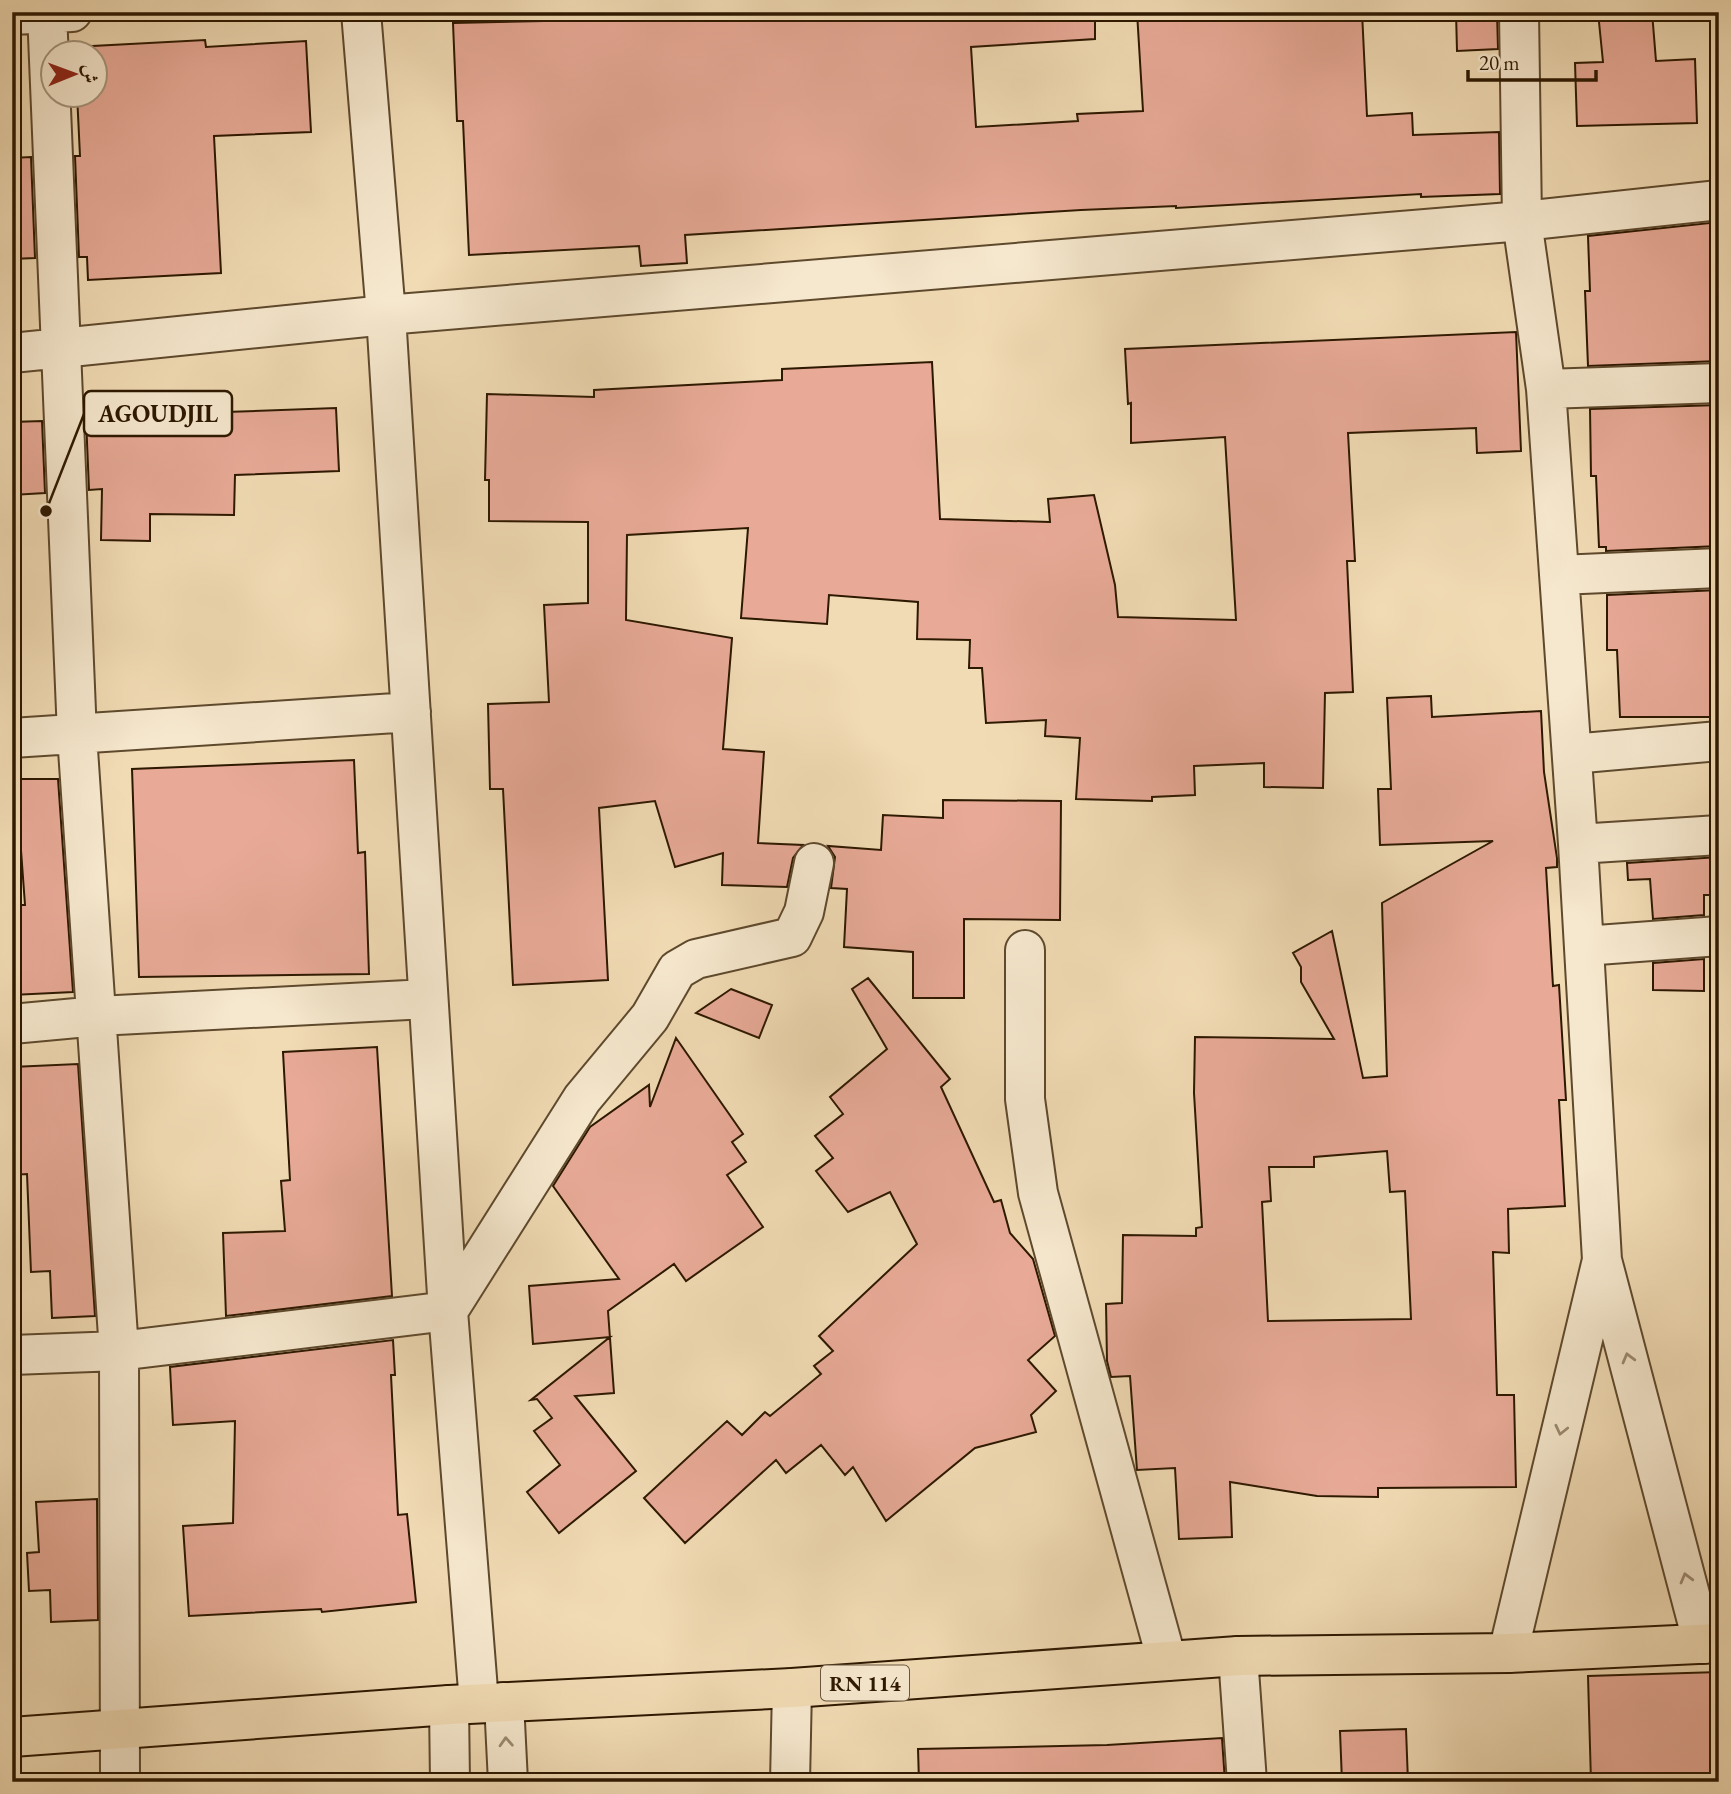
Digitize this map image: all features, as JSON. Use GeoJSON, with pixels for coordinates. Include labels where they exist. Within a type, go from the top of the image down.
{"type":"FeatureCollection","features":[{"type":"Feature","properties":{"kind":"main road","name":"RN 114"},"geometry":{"type":"LineString","coordinates":[[12,1737],[478,1703],[792,1688],[1238,1656],[1508,1653],[1711,1644]]}},
{"type":"Feature","properties":{"kind":"street"},"geometry":{"type":"LineString","coordinates":[[12,15],[74,12]]}},
{"type":"Feature","properties":{"kind":"street"},"geometry":{"type":"LineString","coordinates":[[361,12],[386,315],[427,999],[478,1703],[508,1782]]}},
{"type":"Feature","properties":{"kind":"street"},"geometry":{"type":"LineString","coordinates":[[1519,12],[1522,221],[1546,389],[1578,844],[1602,1260],[1711,1644]]}},
{"type":"Feature","properties":{"kind":"street"},"geometry":{"type":"LineString","coordinates":[[47,13],[77,735],[119,1351],[120,1782]]}},
{"type":"Feature","properties":{"kind":"street"},"geometry":{"type":"LineString","coordinates":[[12,353],[386,315],[1522,221],[1719,200]]}},
{"type":"Feature","properties":{"kind":"street"},"geometry":{"type":"LineString","coordinates":[[1546,389],[1719,383]]}},
{"type":"Feature","properties":{"kind":"street"},"geometry":{"type":"LineString","coordinates":[[1559,575],[1719,568]]}},
{"type":"Feature","properties":{"kind":"street"},"geometry":{"type":"LineString","coordinates":[[12,738],[411,712]]}},
{"type":"Feature","properties":{"kind":"street"},"geometry":{"type":"LineString","coordinates":[[1572,754],[1719,741]]}},
{"type":"Feature","properties":{"kind":"street"},"geometry":{"type":"LineString","coordinates":[[1578,844],[1719,835]]}},
{"type":"Feature","properties":{"kind":"street"},"geometry":{"type":"LineString","coordinates":[[448,1311],[582,1099],[650,1017],[677,970],[696,959],[792,937],[804,912],[814,863]]}},
{"type":"Feature","properties":{"kind":"street"},"geometry":{"type":"LineString","coordinates":[[1584,946],[1719,936]]}},
{"type":"Feature","properties":{"kind":"street"},"geometry":{"type":"LineString","coordinates":[[1025,950],[1025,1099],[1038,1193],[1167,1661]]}},
{"type":"Feature","properties":{"kind":"street"},"geometry":{"type":"LineString","coordinates":[[12,1024],[98,1016],[427,999]]}},
{"type":"Feature","properties":{"kind":"street"},"geometry":{"type":"LineString","coordinates":[[1508,1653],[1602,1260]]}},
{"type":"Feature","properties":{"kind":"street"},"geometry":{"type":"LineString","coordinates":[[12,1355],[119,1351],[448,1311]]}},
{"type":"Feature","properties":{"kind":"street"},"geometry":{"type":"LineString","coordinates":[[1238,1656],[1247,1782]]}},
{"type":"Feature","properties":{"kind":"street"},"geometry":{"type":"LineString","coordinates":[[790,1782],[792,1688]]}},
{"type":"Feature","properties":{"kind":"street"},"geometry":{"type":"LineString","coordinates":[[450,1782],[478,1703]]}},
{"type":"Feature","properties":{"kind":"building"},"geometry":{"type":"Polygon","coordinates":[[[755,12],[1095,12],[1095,39],[971,47],[976,127],[1078,121],[1077,114],[1143,111],[1137,12],[1362,12],[1367,116],[1412,113],[1413,135],[1499,132],[1500,194],[1421,197],[1421,194],[1176,208],[1081,210],[685,235],[687,263],[641,266],[639,246],[469,255],[463,121],[457,121],[453,23],[641,19],[755,12]]]}},
{"type":"Feature","properties":{"kind":"building"},"geometry":{"type":"Polygon","coordinates":[[[1456,12],[1497,12],[1498,49],[1457,51],[1456,12]]]}},
{"type":"Feature","properties":{"kind":"building"},"geometry":{"type":"Polygon","coordinates":[[[1598,12],[1652,12],[1656,61],[1695,59],[1697,123],[1577,126],[1575,63],[1603,62],[1598,12]]]}},
{"type":"Feature","properties":{"kind":"building"},"geometry":{"type":"Polygon","coordinates":[[[205,40],[206,47],[306,41],[311,132],[214,136],[221,273],[88,280],[87,257],[79,257],[75,156],[80,156],[78,108],[108,108],[108,45],[205,40]]]}},
{"type":"Feature","properties":{"kind":"building"},"geometry":{"type":"Polygon","coordinates":[[[31,157],[35,258],[12,259],[12,158],[31,157]]]}},
{"type":"Feature","properties":{"kind":"building"},"geometry":{"type":"Polygon","coordinates":[[[1719,222],[1719,361],[1588,366],[1585,291],[1590,291],[1588,236],[1719,222]]]}},
{"type":"Feature","properties":{"kind":"building"},"geometry":{"type":"Polygon","coordinates":[[[1516,332],[1521,451],[1477,453],[1476,428],[1348,433],[1355,561],[1347,561],[1353,692],[1325,693],[1323,788],[1264,787],[1264,763],[1194,766],[1195,795],[1152,797],[1152,801],[1076,799],[1080,738],[1045,736],[1046,720],[986,723],[982,668],[969,668],[970,640],[917,639],[918,602],[829,595],[827,624],[741,618],[748,528],[627,535],[626,620],[732,638],[723,749],[764,752],[758,843],[803,845],[793,858],[787,887],[722,885],[723,853],[675,867],[655,801],[599,808],[608,980],[513,985],[503,789],[490,789],[488,704],[549,702],[544,605],[588,603],[588,522],[489,521],[489,480],[485,480],[487,394],[594,397],[594,390],[782,380],[782,369],[932,362],[940,519],[1050,522],[1048,499],[1094,495],[1115,585],[1118,617],[1236,620],[1225,437],[1131,443],[1131,403],[1128,404],[1125,349],[1516,332]]]}},
{"type":"Feature","properties":{"kind":"building"},"geometry":{"type":"Polygon","coordinates":[[[1719,405],[1719,546],[1606,551],[1606,547],[1599,547],[1596,476],[1591,476],[1590,409],[1719,405]]]}},
{"type":"Feature","properties":{"kind":"building"},"geometry":{"type":"Polygon","coordinates":[[[336,408],[339,471],[235,475],[234,515],[150,514],[150,541],[101,540],[102,489],[89,490],[86,418],[103,417],[103,411],[225,412],[336,408]]]}},
{"type":"Feature","properties":{"kind":"building"},"geometry":{"type":"Polygon","coordinates":[[[42,421],[45,493],[12,495],[12,422],[42,421]]]}},
{"type":"Feature","properties":{"kind":"building"},"geometry":{"type":"Polygon","coordinates":[[[1719,590],[1719,717],[1620,717],[1617,650],[1607,650],[1607,595],[1719,590]]]}},
{"type":"Feature","properties":{"kind":"building"},"geometry":{"type":"Polygon","coordinates":[[[1431,696],[1432,717],[1541,711],[1544,772],[1557,858],[1557,867],[1546,868],[1553,986],[1559,985],[1566,1100],[1559,1100],[1565,1206],[1508,1209],[1509,1253],[1493,1252],[1497,1395],[1514,1395],[1516,1487],[1378,1488],[1378,1497],[1317,1496],[1230,1482],[1232,1537],[1179,1539],[1175,1468],[1137,1470],[1130,1376],[1111,1377],[1107,1361],[1106,1304],[1122,1303],[1123,1235],[1196,1236],[1196,1228],[1202,1227],[1194,1093],[1195,1037],[1334,1039],[1301,982],[1301,967],[1293,953],[1332,931],[1363,1078],[1387,1076],[1382,903],[1493,841],[1380,845],[1378,789],[1391,789],[1387,698],[1431,696]],[[1387,1151],[1314,1157],[1314,1167],[1269,1167],[1271,1201],[1262,1202],[1268,1321],[1411,1319],[1405,1191],[1390,1192],[1387,1151]]]}},
{"type":"Feature","properties":{"kind":"building"},"geometry":{"type":"Polygon","coordinates":[[[354,760],[358,853],[365,852],[369,974],[139,977],[132,769],[354,760]]]}},
{"type":"Feature","properties":{"kind":"building"},"geometry":{"type":"Polygon","coordinates":[[[12,779],[58,779],[73,992],[12,995],[12,905],[25,905],[19,823],[12,823],[12,779]]]}},
{"type":"Feature","properties":{"kind":"building"},"geometry":{"type":"Polygon","coordinates":[[[943,800],[1061,801],[1060,920],[964,919],[964,998],[913,998],[913,952],[844,947],[847,889],[831,888],[835,857],[828,846],[881,850],[883,815],[943,818],[943,800]]]}},
{"type":"Feature","properties":{"kind":"building"},"geometry":{"type":"Polygon","coordinates":[[[1719,857],[1719,895],[1704,895],[1704,915],[1653,919],[1650,879],[1628,880],[1627,863],[1719,857]]]}},
{"type":"Feature","properties":{"kind":"building"},"geometry":{"type":"Polygon","coordinates":[[[1704,959],[1704,991],[1653,990],[1653,963],[1704,959]]]}},
{"type":"Feature","properties":{"kind":"building"},"geometry":{"type":"Polygon","coordinates":[[[868,978],[950,1079],[941,1087],[994,1202],[1001,1200],[1010,1233],[1033,1259],[1055,1336],[1028,1360],[1056,1391],[1031,1415],[1036,1432],[975,1448],[886,1521],[853,1467],[845,1475],[821,1445],[786,1473],[776,1460],[685,1543],[644,1498],[727,1421],[742,1435],[765,1412],[770,1416],[821,1374],[814,1366],[833,1351],[819,1336],[917,1244],[890,1192],[848,1212],[816,1171],[833,1158],[815,1136],[843,1114],[830,1097],[887,1049],[852,989],[868,978]]]}},
{"type":"Feature","properties":{"kind":"building"},"geometry":{"type":"Polygon","coordinates":[[[731,989],[772,1005],[759,1038],[696,1013],[731,989]]]}},
{"type":"Feature","properties":{"kind":"building"},"geometry":{"type":"Polygon","coordinates":[[[676,1038],[743,1134],[732,1142],[746,1162],[727,1175],[763,1227],[686,1281],[674,1264],[608,1311],[610,1337],[533,1344],[529,1286],[619,1279],[553,1186],[590,1127],[649,1085],[650,1107],[676,1038]]]}},
{"type":"Feature","properties":{"kind":"building"},"geometry":{"type":"Polygon","coordinates":[[[377,1047],[392,1296],[226,1316],[223,1233],[285,1231],[281,1181],[290,1180],[283,1052],[377,1047]]]}},
{"type":"Feature","properties":{"kind":"building"},"geometry":{"type":"Polygon","coordinates":[[[78,1064],[95,1316],[52,1318],[50,1271],[31,1272],[27,1174],[12,1175],[12,1067],[78,1064]]]}},
{"type":"Feature","properties":{"kind":"building"},"geometry":{"type":"Polygon","coordinates":[[[610,1337],[614,1393],[575,1396],[636,1471],[559,1533],[527,1492],[560,1465],[534,1431],[552,1418],[537,1399],[531,1400],[610,1337]]]}},
{"type":"Feature","properties":{"kind":"building"},"geometry":{"type":"Polygon","coordinates":[[[393,1340],[395,1375],[391,1375],[398,1515],[407,1514],[416,1602],[322,1612],[321,1609],[189,1616],[183,1526],[233,1523],[235,1421],[173,1425],[170,1367],[393,1340]]]}},
{"type":"Feature","properties":{"kind":"building"},"geometry":{"type":"Polygon","coordinates":[[[97,1499],[98,1620],[51,1622],[50,1590],[29,1591],[27,1553],[39,1552],[36,1502],[97,1499]]]}},
{"type":"Feature","properties":{"kind":"building"},"geometry":{"type":"Polygon","coordinates":[[[1719,1672],[1719,1782],[1591,1782],[1588,1676],[1719,1672]]]}},
{"type":"Feature","properties":{"kind":"building"},"geometry":{"type":"Polygon","coordinates":[[[1406,1729],[1408,1782],[1342,1782],[1340,1731],[1406,1729]]]}},
{"type":"Feature","properties":{"kind":"building"},"geometry":{"type":"Polygon","coordinates":[[[1222,1738],[1225,1782],[919,1782],[918,1749],[1107,1745],[1222,1738]]]}},
{"type":"Feature","properties":{"kind":"place","name":"AGOUDJIL"},"geometry":{"type":"Point","coordinates":[46,511]}}]}
